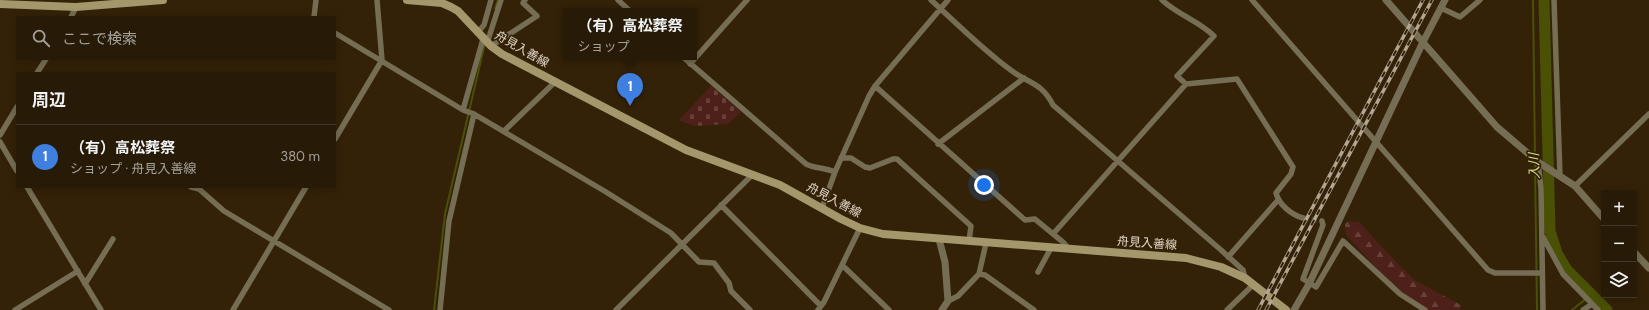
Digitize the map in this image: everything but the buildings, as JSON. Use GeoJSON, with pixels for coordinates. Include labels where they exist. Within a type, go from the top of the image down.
{"type":"FeatureCollection","features":[{"type":"Feature","properties":{"kind":"main road"},"geometry":{"type":"LineString","coordinates":[[0,4],[76,7],[163,0]]}},
{"type":"Feature","properties":{"kind":"main road","name":"舟見入善線"},"geometry":{"type":"LineString","coordinates":[[407,0],[442,3],[451,7],[458,12],[487,43],[555,82],[686,150],[780,185],[860,228],[883,234],[1186,258],[1221,267],[1245,278],[1286,310]]}},
{"type":"Feature","properties":{"kind":"street"},"geometry":{"type":"LineString","coordinates":[[314,16],[316,0]]}},
{"type":"Feature","properties":{"kind":"street"},"geometry":{"type":"LineString","coordinates":[[336,137],[382,60],[377,0]]}},
{"type":"Feature","properties":{"kind":"street"},"geometry":{"type":"LineString","coordinates":[[477,33],[484,26],[491,0]]}},
{"type":"Feature","properties":{"kind":"street"},"geometry":{"type":"LineString","coordinates":[[464,110],[501,0]]}},
{"type":"Feature","properties":{"kind":"street"},"geometry":{"type":"LineString","coordinates":[[618,0],[627,8]]}},
{"type":"Feature","properties":{"kind":"street"},"geometry":{"type":"LineString","coordinates":[[697,56],[747,0]]}},
{"type":"Feature","properties":{"kind":"street"},"geometry":{"type":"LineString","coordinates":[[931,0],[1013,72],[1041,88],[1048,94],[1053,106],[1243,270],[1245,278]]}},
{"type":"Feature","properties":{"kind":"street"},"geometry":{"type":"LineString","coordinates":[[822,208],[834,172],[875,86],[948,0]]}},
{"type":"Feature","properties":{"kind":"street"},"geometry":{"type":"LineString","coordinates":[[1162,0],[1171,8],[1206,28],[1214,36],[1177,76],[1186,84]]}},
{"type":"Feature","properties":{"kind":"street"},"geometry":{"type":"LineString","coordinates":[[1252,0],[1488,270],[1496,273],[1542,273]]}},
{"type":"Feature","properties":{"kind":"street"},"geometry":{"type":"LineString","coordinates":[[1386,0],[1497,127],[1540,164],[1575,186],[1601,216]]}},
{"type":"Feature","properties":{"kind":"street"},"geometry":{"type":"LineString","coordinates":[[1294,310],[1309,284],[1375,141],[1445,0]]}},
{"type":"Feature","properties":{"kind":"street"},"geometry":{"type":"LineString","coordinates":[[1441,8],[1460,17],[1480,0]]}},
{"type":"Feature","properties":{"kind":"street"},"geometry":{"type":"LineString","coordinates":[[1554,0],[1558,174]]}},
{"type":"Feature","properties":{"kind":"street"},"geometry":{"type":"LineString","coordinates":[[487,43],[537,16],[522,1]]}},
{"type":"Feature","properties":{"kind":"street"},"geometry":{"type":"LineString","coordinates":[[72,16],[76,7]]}},
{"type":"Feature","properties":{"kind":"street"},"geometry":{"type":"LineString","coordinates":[[336,34],[464,110],[504,131],[671,233],[700,262],[714,263],[729,283],[731,291],[750,310]]}},
{"type":"Feature","properties":{"kind":"street"},"geometry":{"type":"LineString","coordinates":[[38,72],[45,60]]}},
{"type":"Feature","properties":{"kind":"street"},"geometry":{"type":"LineString","coordinates":[[685,60],[806,164],[813,168],[825,168],[834,172]]}},
{"type":"Feature","properties":{"kind":"street"},"geometry":{"type":"LineString","coordinates":[[690,64],[694,60]]}},
{"type":"Feature","properties":{"kind":"street"},"geometry":{"type":"LineString","coordinates":[[938,144],[1024,78]]}},
{"type":"Feature","properties":{"kind":"street"},"geometry":{"type":"LineString","coordinates":[[1053,234],[1186,84],[1237,79],[1293,168],[1291,174],[1276,193],[1278,200],[1295,216],[1303,218]]}},
{"type":"Feature","properties":{"kind":"street"},"geometry":{"type":"LineString","coordinates":[[504,131],[555,82]]}},
{"type":"Feature","properties":{"kind":"street"},"geometry":{"type":"LineString","coordinates":[[875,86],[938,144],[1025,220],[1035,219],[1069,249]]}},
{"type":"Feature","properties":{"kind":"street"},"geometry":{"type":"LineString","coordinates":[[0,135],[16,109]]}},
{"type":"Feature","properties":{"kind":"street"},"geometry":{"type":"LineString","coordinates":[[440,310],[449,221],[474,114]]}},
{"type":"Feature","properties":{"kind":"street"},"geometry":{"type":"LineString","coordinates":[[1575,186],[1649,114]]}},
{"type":"Feature","properties":{"kind":"street"},"geometry":{"type":"LineString","coordinates":[[0,142],[16,169]]}},
{"type":"Feature","properties":{"kind":"street"},"geometry":{"type":"LineString","coordinates":[[841,158],[851,158],[865,167],[870,168],[892,159],[897,159],[971,226],[969,241]]}},
{"type":"Feature","properties":{"kind":"street"},"geometry":{"type":"LineString","coordinates":[[1540,164],[1543,310]]}},
{"type":"Feature","properties":{"kind":"street"},"geometry":{"type":"LineString","coordinates":[[616,310],[752,174]]}},
{"type":"Feature","properties":{"kind":"street"},"geometry":{"type":"LineString","coordinates":[[28,188],[102,310]]}},
{"type":"Feature","properties":{"kind":"street"},"geometry":{"type":"LineString","coordinates":[[195,188],[199,189],[224,211],[389,310]]}},
{"type":"Feature","properties":{"kind":"street"},"geometry":{"type":"LineString","coordinates":[[233,310],[305,188]]}},
{"type":"Feature","properties":{"kind":"street"},"geometry":{"type":"LineString","coordinates":[[1228,257],[1278,200]]}},
{"type":"Feature","properties":{"kind":"street"},"geometry":{"type":"LineString","coordinates":[[722,205],[820,308],[860,228]]}},
{"type":"Feature","properties":{"kind":"street"},"geometry":{"type":"LineString","coordinates":[[1322,221],[1323,225],[1302,279],[1316,287],[1344,241],[1400,294],[1425,310]]}},
{"type":"Feature","properties":{"kind":"street"},"geometry":{"type":"LineString","coordinates":[[1542,236],[1564,274],[1598,310]]}},
{"type":"Feature","properties":{"kind":"street"},"geometry":{"type":"LineString","coordinates":[[85,284],[113,239]]}},
{"type":"Feature","properties":{"kind":"street"},"geometry":{"type":"LineString","coordinates":[[939,239],[945,262],[948,301]]}},
{"type":"Feature","properties":{"kind":"street"},"geometry":{"type":"LineString","coordinates":[[942,310],[948,301],[958,296],[980,274],[986,243]]}},
{"type":"Feature","properties":{"kind":"street"},"geometry":{"type":"LineString","coordinates":[[1038,272],[1051,248]]}},
{"type":"Feature","properties":{"kind":"street"},"geometry":{"type":"LineString","coordinates":[[1637,255],[1649,268]]}},
{"type":"Feature","properties":{"kind":"street"},"geometry":{"type":"LineString","coordinates":[[842,265],[889,310]]}},
{"type":"Feature","properties":{"kind":"street"},"geometry":{"type":"LineString","coordinates":[[15,310],[78,271]]}},
{"type":"Feature","properties":{"kind":"street"},"geometry":{"type":"LineString","coordinates":[[980,274],[985,275],[1034,310]]}},
{"type":"Feature","properties":{"kind":"street"},"geometry":{"type":"LineString","coordinates":[[1227,310],[1254,284]]}},
{"type":"Feature","properties":{"kind":"street"},"geometry":{"type":"LineString","coordinates":[[1583,310],[1592,304]]}},
{"type":"Feature","properties":{"kind":"green space"},"geometry":{"type":"Polygon","coordinates":[[[711,86],[741,112],[728,124],[694,126],[679,120],[711,86]]]}},
{"type":"Feature","properties":{"kind":"green space"},"geometry":{"type":"Polygon","coordinates":[[[1348,221],[1359,222],[1414,280],[1461,305],[1460,310],[1429,310],[1401,291],[1382,274],[1346,235],[1345,224],[1348,221]]]}},
{"type":"Feature","properties":{"kind":"waterway"},"geometry":{"type":"LineString","coordinates":[[495,8],[498,0]]}},
{"type":"Feature","properties":{"kind":"waterway"},"geometry":{"type":"LineString","coordinates":[[1533,0],[1535,157]]}},
{"type":"Feature","properties":{"kind":"waterway","name":"入川"},"geometry":{"type":"LineString","coordinates":[[1544,0],[1550,231],[1557,253],[1567,270],[1607,310]]}},
{"type":"Feature","properties":{"kind":"waterway"},"geometry":{"type":"LineString","coordinates":[[434,310],[445,214],[485,43]]}},
{"type":"Feature","properties":{"kind":"waterway"},"geometry":{"type":"LineString","coordinates":[[1535,163],[1537,310]]}},
{"type":"Feature","properties":{"kind":"waterway"},"geometry":{"type":"LineString","coordinates":[[1572,310],[1592,294]]}},
{"type":"Feature","properties":{"kind":"tunnel"},"geometry":{"type":"LineString","coordinates":[[1303,218],[1322,221]]}},
{"type":"Feature","properties":{"kind":"railway"},"geometry":{"type":"LineString","coordinates":[[1258,310],[1423,0]]}},
{"type":"Feature","properties":{"kind":"railway"},"geometry":{"type":"LineString","coordinates":[[1266,310],[1432,0]]}},
{"type":"Feature","properties":{"kind":"place","name":"（有）高松葬祭"},"geometry":{"type":"Point","coordinates":[630,106]}}]}
